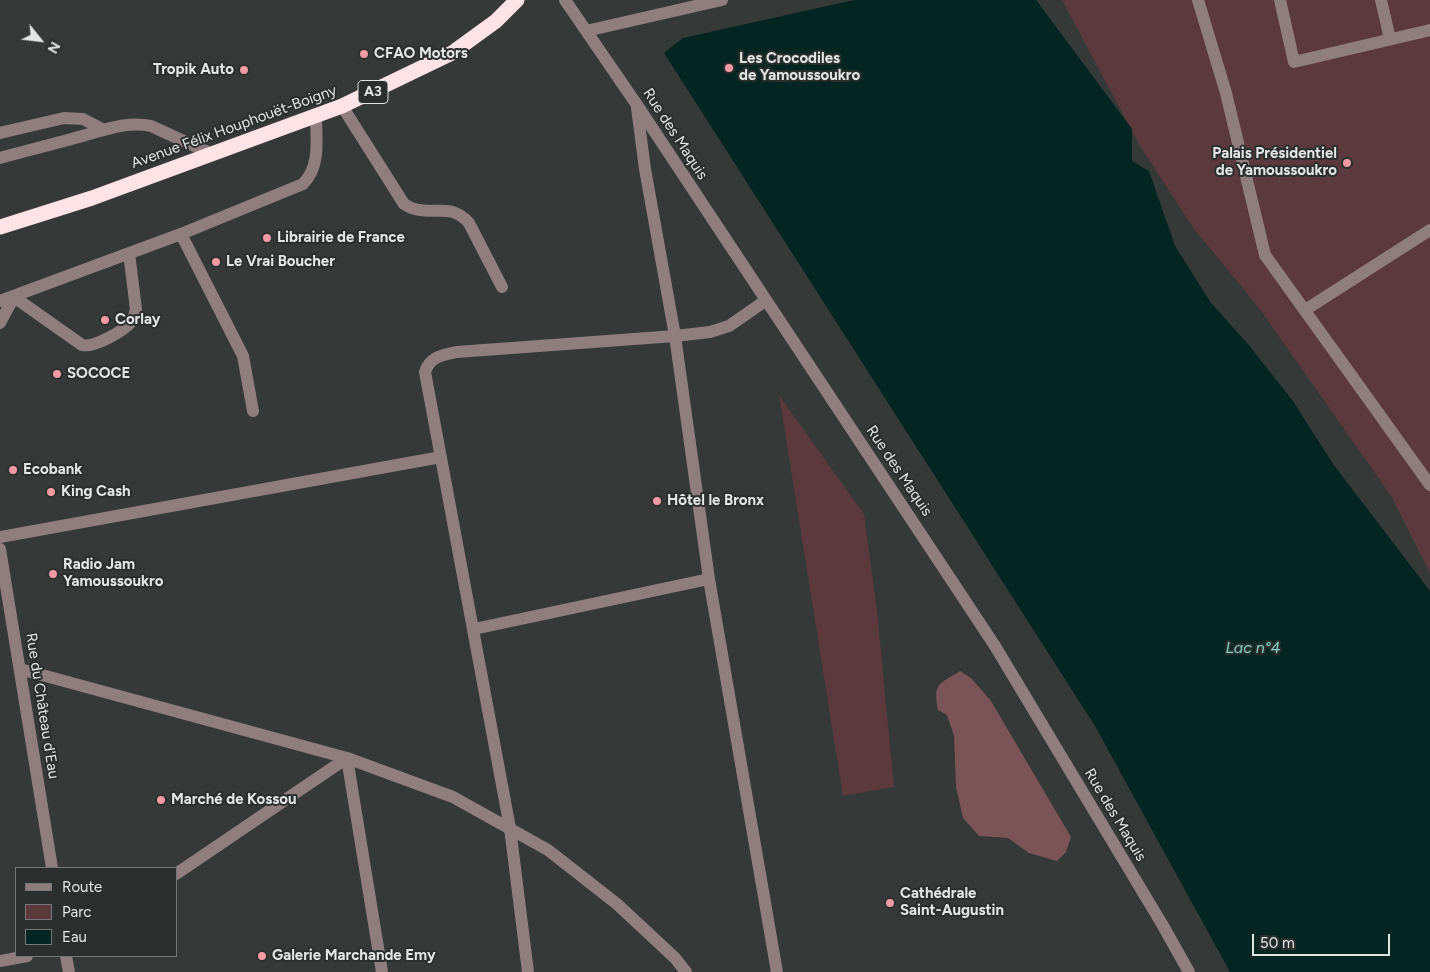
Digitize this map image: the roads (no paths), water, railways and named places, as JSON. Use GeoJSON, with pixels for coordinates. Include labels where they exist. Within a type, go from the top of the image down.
{"type":"FeatureCollection","features":[{"type":"Feature","properties":{"kind":"highway","name":"Avenue Félix Houphouët-Boigny"},"geometry":{"type":"LineString","coordinates":[[0,226],[92,198],[342,106],[452,53],[496,21],[517,0]]}},
{"type":"Feature","properties":{"kind":"street","name":"Rue des Maquis"},"geometry":{"type":"LineString","coordinates":[[565,0],[637,105],[994,646],[1189,972]]}},
{"type":"Feature","properties":{"kind":"street"},"geometry":{"type":"LineString","coordinates":[[586,31],[722,0]]}},
{"type":"Feature","properties":{"kind":"street"},"geometry":{"type":"LineString","coordinates":[[1198,0],[1226,93],[1265,255],[1430,485]]}},
{"type":"Feature","properties":{"kind":"street"},"geometry":{"type":"LineString","coordinates":[[1280,0],[1294,62],[1430,30]]}},
{"type":"Feature","properties":{"kind":"street"},"geometry":{"type":"LineString","coordinates":[[1382,0],[1390,39]]}},
{"type":"Feature","properties":{"kind":"street"},"geometry":{"type":"LineString","coordinates":[[637,105],[645,169],[675,336],[709,579],[778,972]]}},
{"type":"Feature","properties":{"kind":"street"},"geometry":{"type":"LineString","coordinates":[[342,106],[404,204],[416,210],[456,212],[464,217],[470,223],[502,287]]}},
{"type":"Feature","properties":{"kind":"street"},"geometry":{"type":"LineString","coordinates":[[0,301],[182,234],[303,184],[309,178],[316,160],[316,115]]}},
{"type":"Feature","properties":{"kind":"street"},"geometry":{"type":"LineString","coordinates":[[0,133],[64,118],[83,118],[104,130]]}},
{"type":"Feature","properties":{"kind":"street"},"geometry":{"type":"LineString","coordinates":[[0,158],[130,124],[151,126],[212,154]]}},
{"type":"Feature","properties":{"kind":"street"},"geometry":{"type":"LineString","coordinates":[[1305,310],[1430,230]]}},
{"type":"Feature","properties":{"kind":"street"},"geometry":{"type":"LineString","coordinates":[[182,234],[243,356],[253,411]]}},
{"type":"Feature","properties":{"kind":"street"},"geometry":{"type":"LineString","coordinates":[[14,297],[78,343],[86,346],[93,345],[124,328],[131,322],[134,316],[136,310],[129,253]]}},
{"type":"Feature","properties":{"kind":"street"},"geometry":{"type":"LineString","coordinates":[[0,324],[14,297]]}},
{"type":"Feature","properties":{"kind":"street"},"geometry":{"type":"LineString","coordinates":[[528,972],[510,828],[425,372],[427,364],[438,356],[457,352],[710,332],[729,326],[765,301]]}},
{"type":"Feature","properties":{"kind":"street"},"geometry":{"type":"LineString","coordinates":[[0,538],[441,457]]}},
{"type":"Feature","properties":{"kind":"street","name":"Rue du Château d'Eau"},"geometry":{"type":"LineString","coordinates":[[0,548],[52,867]]}},
{"type":"Feature","properties":{"kind":"street"},"geometry":{"type":"LineString","coordinates":[[474,628],[709,579]]}},
{"type":"Feature","properties":{"kind":"street"},"geometry":{"type":"LineString","coordinates":[[20,669],[347,758],[453,797],[548,850],[617,904],[675,958],[686,972]]}},
{"type":"Feature","properties":{"kind":"street"},"geometry":{"type":"LineString","coordinates":[[178,873],[347,758]]}},
{"type":"Feature","properties":{"kind":"street"},"geometry":{"type":"LineString","coordinates":[[347,758],[382,972]]}},
{"type":"Feature","properties":{"kind":"street"},"geometry":{"type":"LineString","coordinates":[[0,961],[22,957]]}},
{"type":"Feature","properties":{"kind":"street"},"geometry":{"type":"LineString","coordinates":[[66,957],[69,972]]}},
{"type":"Feature","properties":{"kind":"water","name":"Lac n°4"},"geometry":{"type":"Polygon","coordinates":[[[854,0],[1036,0],[1132,129],[1132,161],[1149,171],[1175,246],[1211,303],[1247,343],[1293,401],[1333,464],[1430,591],[1430,972],[1230,972],[1095,726],[664,53],[683,38],[854,0]]]}},
{"type":"Feature","properties":{"kind":"place","name":"CFAO Motors"},"geometry":{"type":"Point","coordinates":[364,54]}},
{"type":"Feature","properties":{"kind":"place","name":"Les Crocodiles de Yamoussoukro"},"geometry":{"type":"Point","coordinates":[729,68]}},
{"type":"Feature","properties":{"kind":"place","name":"Tropik Auto"},"geometry":{"type":"Point","coordinates":[244,70]}},
{"type":"Feature","properties":{"kind":"place","name":"Palais Présidentiel de Yamoussoukro"},"geometry":{"type":"Point","coordinates":[1347,163]}},
{"type":"Feature","properties":{"kind":"place","name":"Librairie de France"},"geometry":{"type":"Point","coordinates":[267,238]}},
{"type":"Feature","properties":{"kind":"place","name":"Le Vrai Boucher"},"geometry":{"type":"Point","coordinates":[216,262]}},
{"type":"Feature","properties":{"kind":"place","name":"Corlay"},"geometry":{"type":"Point","coordinates":[105,320]}},
{"type":"Feature","properties":{"kind":"place","name":"SOCOCE"},"geometry":{"type":"Point","coordinates":[57,374]}},
{"type":"Feature","properties":{"kind":"place","name":"Ecobank"},"geometry":{"type":"Point","coordinates":[13,470]}},
{"type":"Feature","properties":{"kind":"place","name":"King Cash"},"geometry":{"type":"Point","coordinates":[51,492]}},
{"type":"Feature","properties":{"kind":"place","name":"Hôtel le Bronx"},"geometry":{"type":"Point","coordinates":[657,501]}},
{"type":"Feature","properties":{"kind":"place","name":"Radio Jam Yamoussoukro"},"geometry":{"type":"Point","coordinates":[53,574]}},
{"type":"Feature","properties":{"kind":"place","name":"Marché de Kossou"},"geometry":{"type":"Point","coordinates":[161,800]}},
{"type":"Feature","properties":{"kind":"place","name":"Cathédrale Saint-Augustin"},"geometry":{"type":"Point","coordinates":[890,903]}},
{"type":"Feature","properties":{"kind":"place","name":"Galerie Marchande Emy"},"geometry":{"type":"Point","coordinates":[262,956]}}]}
